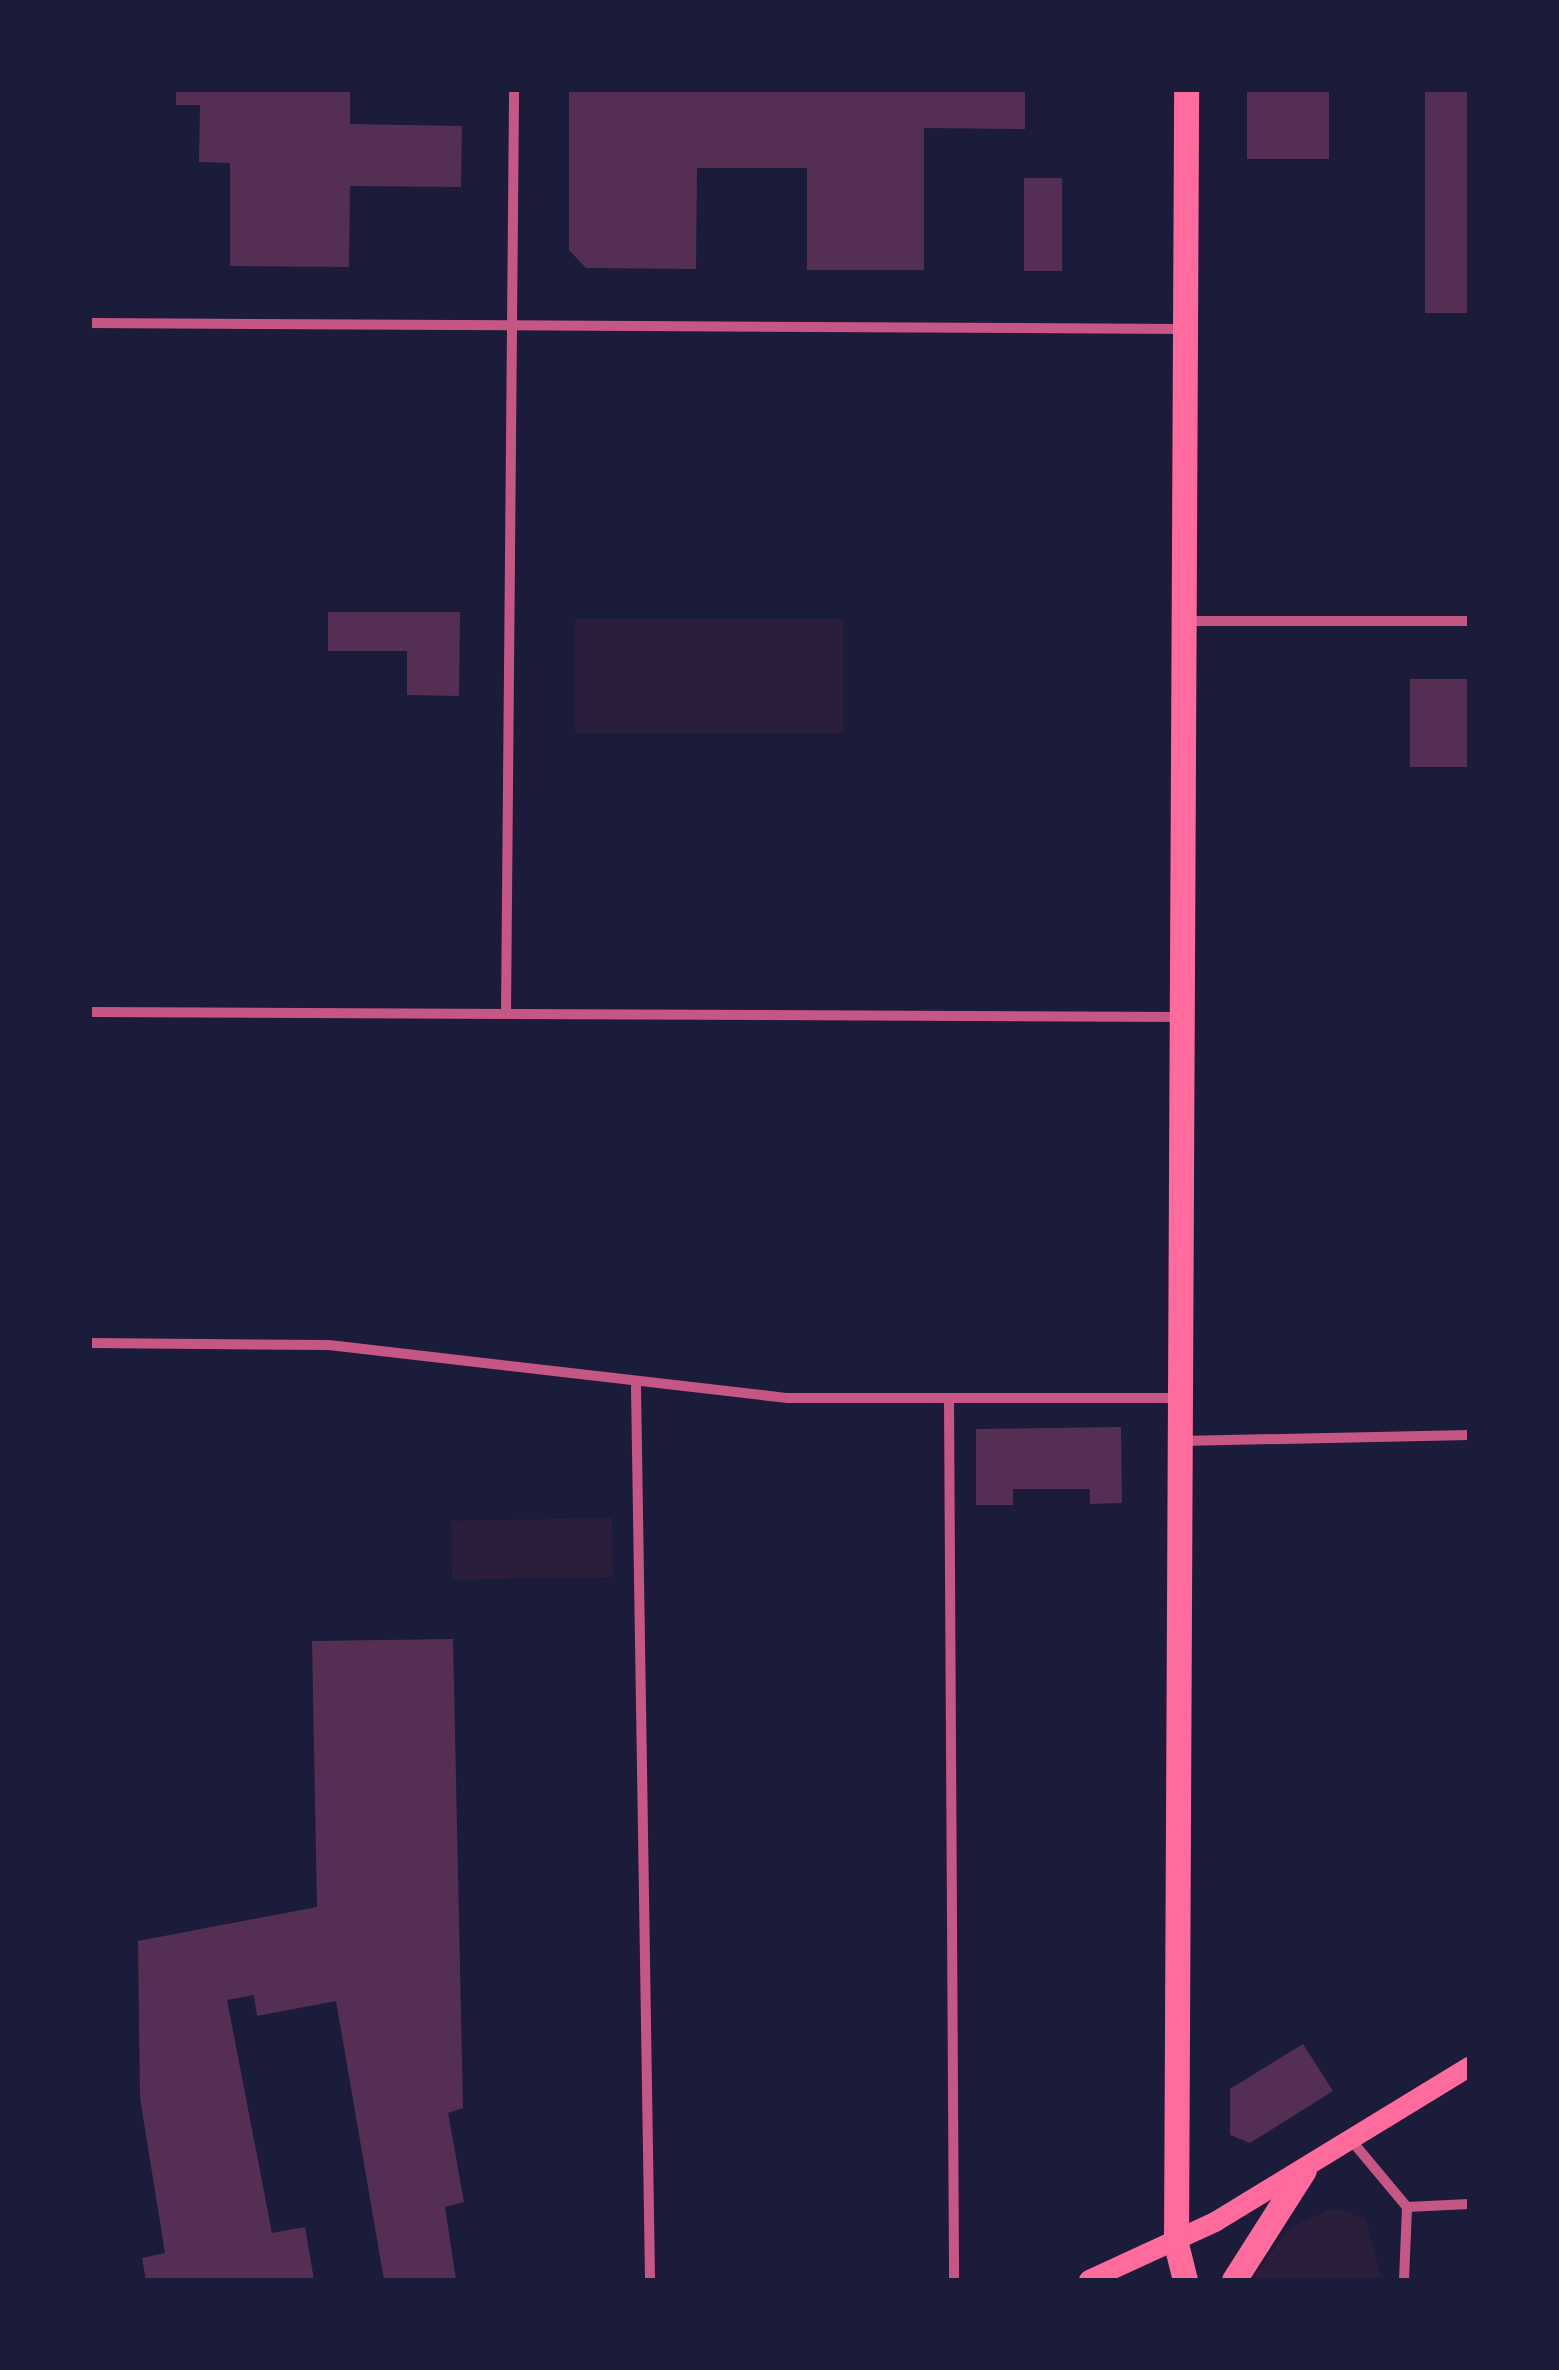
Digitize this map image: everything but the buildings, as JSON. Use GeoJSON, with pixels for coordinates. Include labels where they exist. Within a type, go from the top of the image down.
{"type":"FeatureCollection","features":[{"type":"Feature","properties":{"kind":"main road"},"geometry":{"type":"LineString","coordinates":[[1184,2280],[1176,2244],[1186,90]]}},
{"type":"Feature","properties":{"kind":"main road"},"geometry":{"type":"LineString","coordinates":[[1088,2280],[1176,2244],[1469,2067]]}},
{"type":"Feature","properties":{"kind":"main road"},"geometry":{"type":"LineString","coordinates":[[1234,2280],[1304,2170]]}},
{"type":"Feature","properties":{"kind":"main road"},"geometry":{"type":"LineString","coordinates":[[1164,2280],[1176,2244]]}},
{"type":"Feature","properties":{"kind":"street"},"geometry":{"type":"LineString","coordinates":[[506,1014],[514,90]]}},
{"type":"Feature","properties":{"kind":"street"},"geometry":{"type":"LineString","coordinates":[[90,323],[1185,329]]}},
{"type":"Feature","properties":{"kind":"street"},"geometry":{"type":"LineString","coordinates":[[1183,621],[1469,621]]}},
{"type":"Feature","properties":{"kind":"street"},"geometry":{"type":"LineString","coordinates":[[90,1012],[1181,1016]]}},
{"type":"Feature","properties":{"kind":"street"},"geometry":{"type":"LineString","coordinates":[[90,1344],[329,1345],[636,1387],[949,1399],[1180,1398]]}},
{"type":"Feature","properties":{"kind":"street"},"geometry":{"type":"LineString","coordinates":[[636,1387],[650,2280]]}},
{"type":"Feature","properties":{"kind":"street"},"geometry":{"type":"LineString","coordinates":[[949,1399],[954,2280]]}},
{"type":"Feature","properties":{"kind":"street"},"geometry":{"type":"LineString","coordinates":[[1180,1441],[1469,1435]]}},
{"type":"Feature","properties":{"kind":"street"},"geometry":{"type":"LineString","coordinates":[[1352,2140],[1407,2208],[1404,2280]]}},
{"type":"Feature","properties":{"kind":"street"},"geometry":{"type":"LineString","coordinates":[[1407,2208],[1469,2204]]}},
{"type":"Feature","properties":{"kind":"shaded area"},"geometry":{"type":"Polygon","coordinates":[[[575,619],[843,619],[843,733],[575,733],[575,619]]]}},
{"type":"Feature","properties":{"kind":"shaded area"},"geometry":{"type":"Polygon","coordinates":[[[612,1518],[613,1577],[452,1580],[451,1521],[612,1518]]]}},
{"type":"Feature","properties":{"kind":"shaded area"},"geometry":{"type":"Polygon","coordinates":[[[1333,2208],[1365,2218],[1382,2280],[1251,2280],[1290,2227],[1333,2208]]]}}]}
